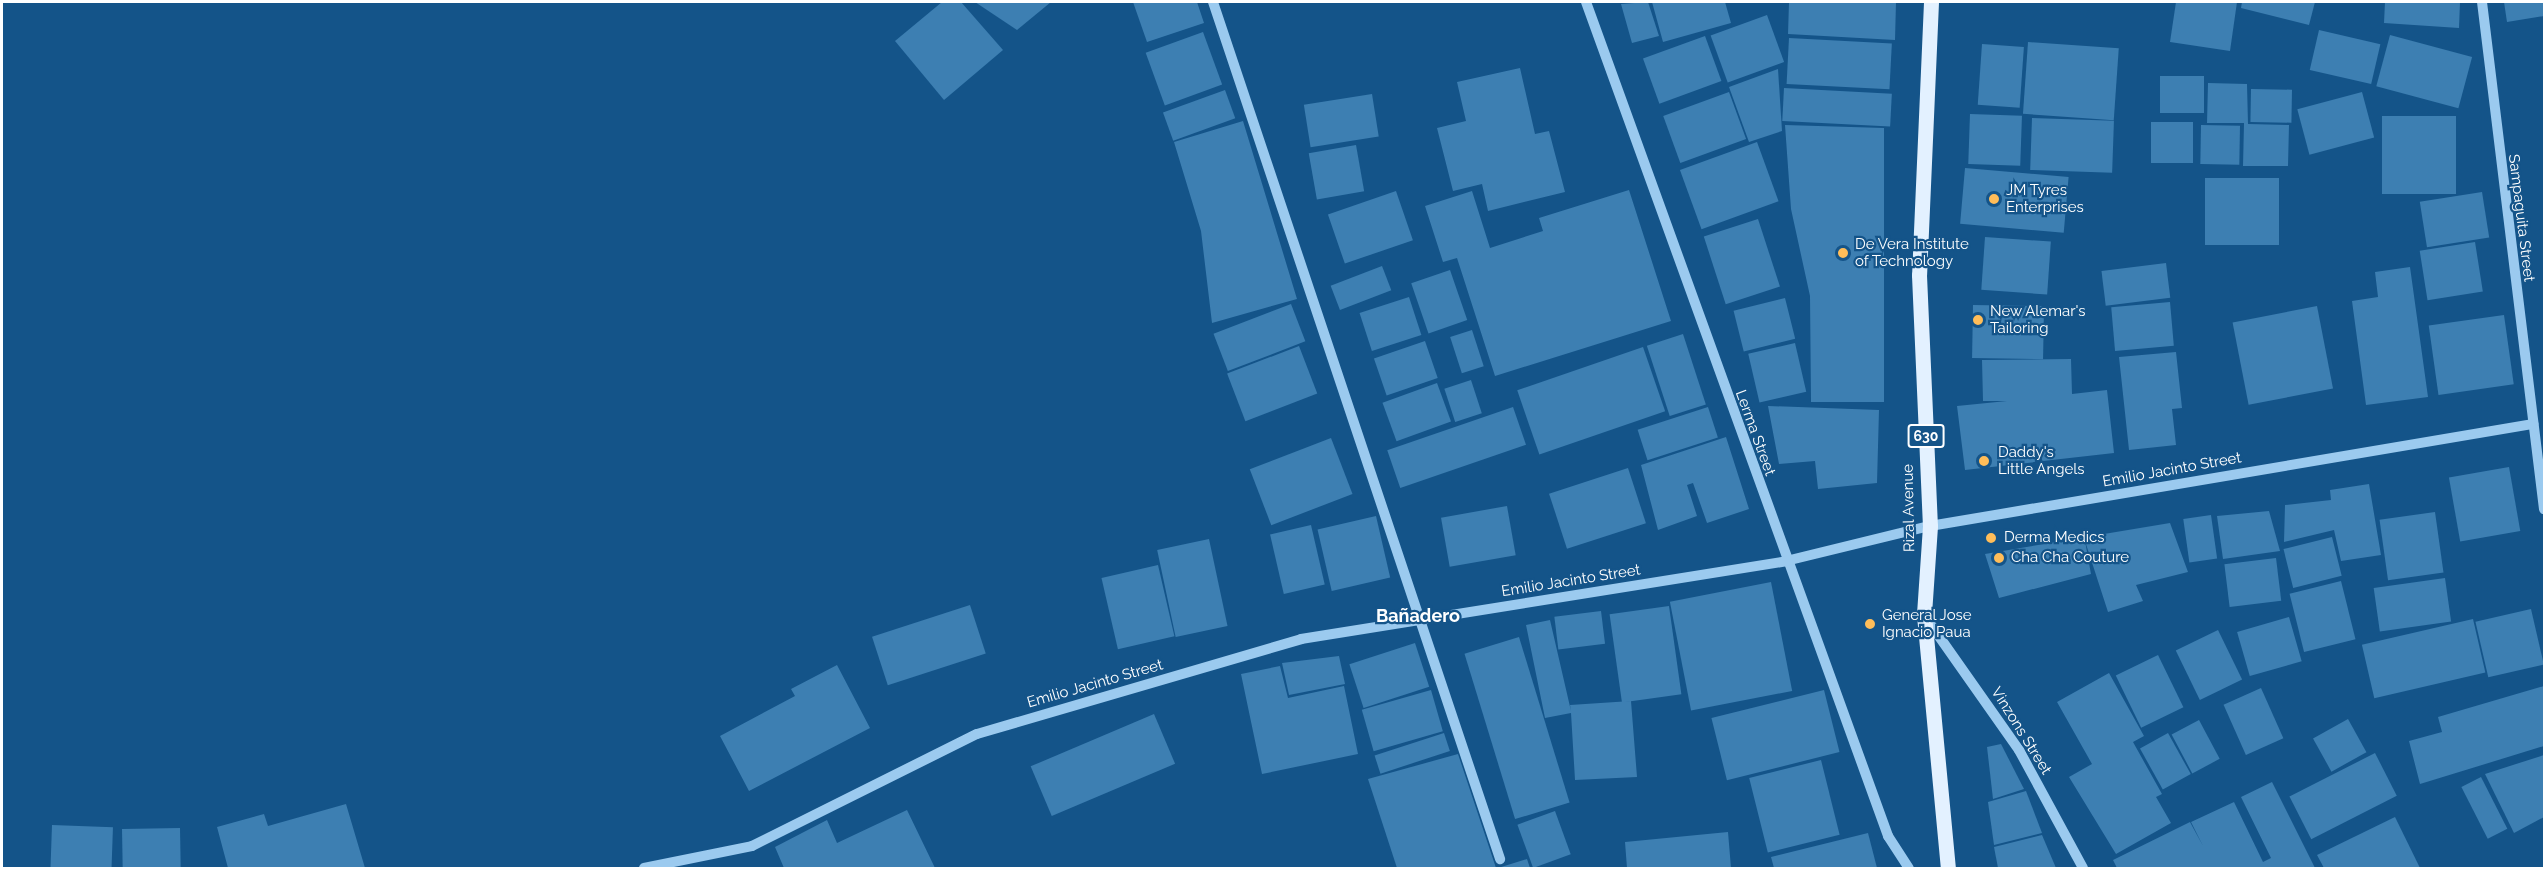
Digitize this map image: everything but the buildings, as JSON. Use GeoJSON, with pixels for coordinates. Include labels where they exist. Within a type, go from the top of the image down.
{"type":"FeatureCollection","features":[{"type":"Feature","properties":{"kind":"main road","name":"Rizal Avenue"},"geometry":{"type":"LineString","coordinates":[[1931,2],[1919,275],[1930,526],[1924,615],[1948,868]]}},
{"type":"Feature","properties":{"kind":"street"},"geometry":{"type":"LineString","coordinates":[[1213,2],[1500,859]]}},
{"type":"Feature","properties":{"kind":"street","name":"Lerma Street"},"geometry":{"type":"LineString","coordinates":[[1586,2],[1786,561],[1888,836],[1909,868]]}},
{"type":"Feature","properties":{"kind":"street","name":"Sampaguita Street"},"geometry":{"type":"LineString","coordinates":[[2482,2],[2544,509]]}},
{"type":"Feature","properties":{"kind":"street","name":"Emilio Jacinto Street"},"geometry":{"type":"LineString","coordinates":[[644,868],[752,846],[977,734],[1301,639],[1786,561],[1930,526],[2533,424]]}},
{"type":"Feature","properties":{"kind":"street","name":"Vinzons Street"},"geometry":{"type":"LineString","coordinates":[[1924,615],[2019,750],[2083,868]]}},
{"type":"Feature","properties":{"kind":"place","name":"JM Tyres Enterprises"},"geometry":{"type":"Point","coordinates":[1994,199]}},
{"type":"Feature","properties":{"kind":"place","name":"De Vera Institute of Technology"},"geometry":{"type":"Point","coordinates":[1843,253]}},
{"type":"Feature","properties":{"kind":"place","name":"New Alemar's Tailoring"},"geometry":{"type":"Point","coordinates":[1978,320]}},
{"type":"Feature","properties":{"kind":"place","name":"Daddy's Little Angels"},"geometry":{"type":"Point","coordinates":[1984,461]}},
{"type":"Feature","properties":{"kind":"place","name":"Derma Medics"},"geometry":{"type":"Point","coordinates":[1991,538]}},
{"type":"Feature","properties":{"kind":"place","name":"Cha Cha Couture"},"geometry":{"type":"Point","coordinates":[1999,558]}},
{"type":"Feature","properties":{"kind":"place","name":"General Jose Ignacio Paua"},"geometry":{"type":"Point","coordinates":[1870,624]}},
{"type":"Feature","properties":{"kind":"district","name":"Bañadero"},"geometry":{"type":"Point","coordinates":[1418,616]}}]}
